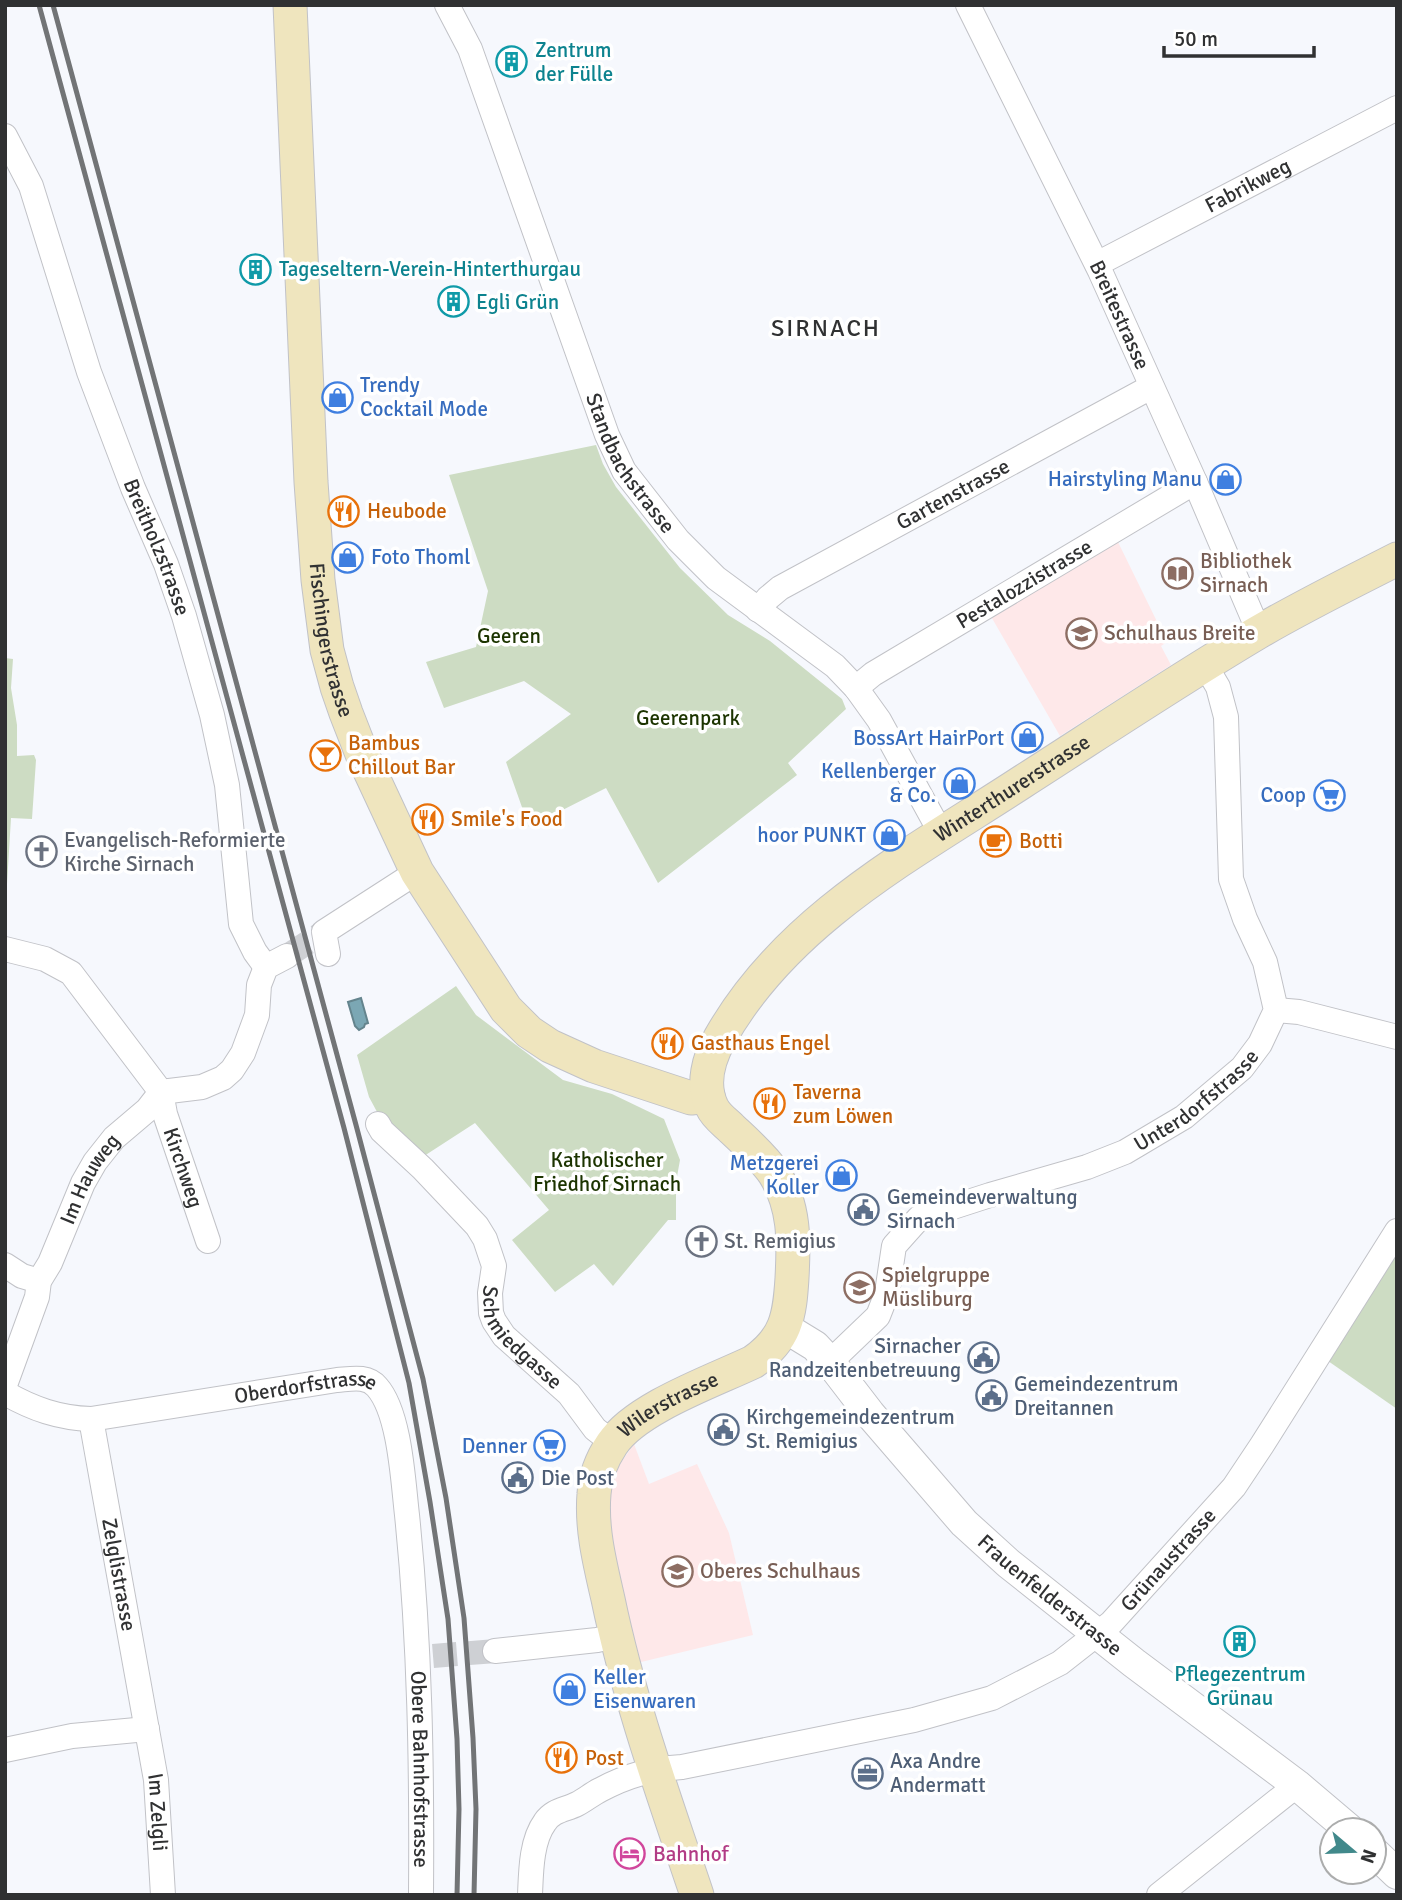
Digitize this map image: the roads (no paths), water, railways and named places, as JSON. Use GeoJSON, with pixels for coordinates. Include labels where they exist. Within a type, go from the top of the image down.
{"type":"FeatureCollection","features":[{"type":"Feature","properties":{"kind":"main road","name":"Fischingerstrasse"},"geometry":{"type":"LineString","coordinates":[[290,5],[311,482],[318,580],[327,650],[337,687],[362,754],[417,872],[506,1009],[529,1032],[550,1046],[594,1066],[691,1098],[708,1096]]}},
{"type":"Feature","properties":{"kind":"main road","name":"Winterthurerstrasse"},"geometry":{"type":"LineString","coordinates":[[708,1096],[706,1081],[710,1061],[733,1016],[768,971],[824,916],[866,885],[1205,665],[1259,632],[1397,559]]}},
{"type":"Feature","properties":{"kind":"main road"},"geometry":{"type":"LineString","coordinates":[[708,1096],[713,1109],[760,1156],[773,1173],[789,1206],[793,1231],[793,1266],[784,1327]]}},
{"type":"Feature","properties":{"kind":"main road","name":"Wilerstrasse"},"geometry":{"type":"LineString","coordinates":[[655,1769],[615,1636],[596,1543],[593,1508],[597,1474],[613,1443],[630,1425],[661,1405],[764,1355],[784,1327]]}},
{"type":"Feature","properties":{"kind":"main road"},"geometry":{"type":"LineString","coordinates":[[655,1769],[697,1895]]}},
{"type":"Feature","properties":{"kind":"street","name":"Standbachstrasse"},"geometry":{"type":"LineString","coordinates":[[447,5],[470,49],[607,435],[624,471],[678,540],[716,578],[835,667],[856,688],[879,720],[942,835]]}},
{"type":"Feature","properties":{"kind":"street","name":"Breitestrasse"},"geometry":{"type":"LineString","coordinates":[[968,5],[1097,264],[1259,632]]}},
{"type":"Feature","properties":{"kind":"street","name":"Fabrikweg"},"geometry":{"type":"LineString","coordinates":[[1097,264],[1397,108]]}},
{"type":"Feature","properties":{"kind":"street","name":"Breitholzstrasse"},"geometry":{"type":"LineString","coordinates":[[5,136],[31,186],[89,372],[184,616],[212,715],[227,785],[241,924],[255,952],[277,962],[259,985],[257,1016],[243,1053],[232,1070],[223,1078],[202,1087],[160,1092]]}},
{"type":"Feature","properties":{"kind":"street","name":"Gartenstrasse"},"geometry":{"type":"LineString","coordinates":[[758,610],[780,588],[1151,387]]}},
{"type":"Feature","properties":{"kind":"street","name":"Pestalozzistrasse"},"geometry":{"type":"LineString","coordinates":[[856,688],[873,674],[1195,482]]}},
{"type":"Feature","properties":{"kind":"street"},"geometry":{"type":"LineString","coordinates":[[1205,665],[1218,687],[1226,717],[1231,879],[1245,919],[1265,962],[1276,1010],[1299,1012],[1397,1037]]}},
{"type":"Feature","properties":{"kind":"street"},"geometry":{"type":"LineString","coordinates":[[326,943],[375,897],[417,872]]}},
{"type":"Feature","properties":{"kind":"street"},"geometry":{"type":"LineString","coordinates":[[5,950],[45,958],[71,973],[160,1092]]}},
{"type":"Feature","properties":{"kind":"street","name":"Unterdorfstrasse"},"geometry":{"type":"LineString","coordinates":[[830,1362],[878,1316],[887,1293],[894,1246],[919,1218],[1125,1153],[1184,1117],[1242,1069],[1260,1044],[1276,1010]]}},
{"type":"Feature","properties":{"kind":"street","name":"Kirchweg"},"geometry":{"type":"LineString","coordinates":[[160,1092],[208,1241]]}},
{"type":"Feature","properties":{"kind":"street","name":"Im Hauweg"},"geometry":{"type":"LineString","coordinates":[[5,1385],[37,1297],[39,1281],[50,1263],[83,1182],[114,1138],[147,1110],[160,1092]]}},
{"type":"Feature","properties":{"kind":"street","name":"Schmiedgasse"},"geometry":{"type":"LineString","coordinates":[[377,1124],[461,1208],[485,1239],[494,1266],[490,1293],[491,1312],[504,1336],[569,1394],[596,1429],[613,1443]]}},
{"type":"Feature","properties":{"kind":"street","name":"Grünaustrasse"},"geometry":{"type":"LineString","coordinates":[[530,1895],[533,1854],[540,1830],[549,1817],[618,1781],[655,1769],[682,1767],[914,1720],[992,1698],[1060,1663],[1111,1623],[1234,1487],[1397,1231]]}},
{"type":"Feature","properties":{"kind":"street"},"geometry":{"type":"LineString","coordinates":[[5,1265],[22,1276],[39,1281]]}},
{"type":"Feature","properties":{"kind":"street","name":"Frauenfelderstrasse"},"geometry":{"type":"LineString","coordinates":[[784,1327],[815,1346],[964,1522],[1009,1563],[1334,1816]]}},
{"type":"Feature","properties":{"kind":"street","name":"Oberdorfstrasse"},"geometry":{"type":"LineString","coordinates":[[5,1393],[49,1414],[91,1419],[337,1380],[363,1379],[375,1383],[390,1411],[400,1447],[414,1586],[426,1656]]}},
{"type":"Feature","properties":{"kind":"street","name":"Zelglistrasse"},"geometry":{"type":"LineString","coordinates":[[91,1419],[147,1729]]}},
{"type":"Feature","properties":{"kind":"street"},"geometry":{"type":"LineString","coordinates":[[495,1651],[615,1636]]}},
{"type":"Feature","properties":{"kind":"street","name":"Obere Bahnhofstrasse"},"geometry":{"type":"LineString","coordinates":[[421,1895],[426,1656]]}},
{"type":"Feature","properties":{"kind":"street"},"geometry":{"type":"LineString","coordinates":[[5,1750],[72,1736],[147,1729]]}},
{"type":"Feature","properties":{"kind":"street","name":"Im Zelgli"},"geometry":{"type":"LineString","coordinates":[[147,1729],[156,1780],[163,1895]]}},
{"type":"Feature","properties":{"kind":"street"},"geometry":{"type":"LineString","coordinates":[[1158,1895],[1297,1785]]}},
{"type":"Feature","properties":{"kind":"water"},"geometry":{"type":"Polygon","coordinates":[[[361,998],[368,1023],[359,1030],[355,1026],[348,1002],[361,998]]]}},
{"type":"Feature","properties":{"kind":"tunnel"},"geometry":{"type":"LineString","coordinates":[[287,956],[324,932]]}},
{"type":"Feature","properties":{"kind":"tunnel"},"geometry":{"type":"LineString","coordinates":[[433,1656],[495,1651]]}},
{"type":"Feature","properties":{"kind":"railway"},"geometry":{"type":"LineString","coordinates":[[39,5],[344,1128],[409,1383],[448,1619],[457,1739],[457,1895]]}},
{"type":"Feature","properties":{"kind":"railway"},"geometry":{"type":"LineString","coordinates":[[53,5],[423,1379],[446,1498],[464,1618],[476,1809],[474,1895]]}},
{"type":"Feature","properties":{"kind":"place","name":"Zentrum der Fülle"},"geometry":{"type":"Point","coordinates":[512,62]}},
{"type":"Feature","properties":{"kind":"place","name":"Tageseltern-Verein-Hinterthurgau"},"geometry":{"type":"Point","coordinates":[256,269]}},
{"type":"Feature","properties":{"kind":"place","name":"Egli Grün"},"geometry":{"type":"Point","coordinates":[453,302]}},
{"type":"Feature","properties":{"kind":"place","name":"Trendy Cocktail Mode"},"geometry":{"type":"Point","coordinates":[337,397]}},
{"type":"Feature","properties":{"kind":"place","name":"Hairstyling Manu"},"geometry":{"type":"Point","coordinates":[1225,479]}},
{"type":"Feature","properties":{"kind":"place","name":"Heubode"},"geometry":{"type":"Point","coordinates":[344,511]}},
{"type":"Feature","properties":{"kind":"place","name":"Foto Thoml"},"geometry":{"type":"Point","coordinates":[348,557]}},
{"type":"Feature","properties":{"kind":"place","name":"Bibliothek Sirnach"},"geometry":{"type":"Point","coordinates":[1177,573]}},
{"type":"Feature","properties":{"kind":"place","name":"Schulhaus Breite"},"geometry":{"type":"Point","coordinates":[1081,633]}},
{"type":"Feature","properties":{"kind":"place","name":"BossArt HairPort"},"geometry":{"type":"Point","coordinates":[1027,738]}},
{"type":"Feature","properties":{"kind":"place","name":"Bambus Chillout Bar"},"geometry":{"type":"Point","coordinates":[325,755]}},
{"type":"Feature","properties":{"kind":"place","name":"Kellenberger & Co."},"geometry":{"type":"Point","coordinates":[959,783]}},
{"type":"Feature","properties":{"kind":"place","name":"Coop"},"geometry":{"type":"Point","coordinates":[1329,795]}},
{"type":"Feature","properties":{"kind":"place","name":"Smile's Food"},"geometry":{"type":"Point","coordinates":[428,819]}},
{"type":"Feature","properties":{"kind":"place","name":"hoor PUNKT"},"geometry":{"type":"Point","coordinates":[889,835]}},
{"type":"Feature","properties":{"kind":"place","name":"Botti"},"geometry":{"type":"Point","coordinates":[996,841]}},
{"type":"Feature","properties":{"kind":"place","name":"Evangelisch-Reformierte Kirche Sirnach"},"geometry":{"type":"Point","coordinates":[41,852]}},
{"type":"Feature","properties":{"kind":"place","name":"Gasthaus Engel"},"geometry":{"type":"Point","coordinates":[668,1043]}},
{"type":"Feature","properties":{"kind":"place","name":"Taverna zum Löwen"},"geometry":{"type":"Point","coordinates":[770,1104]}},
{"type":"Feature","properties":{"kind":"place","name":"Metzgerei Koller"},"geometry":{"type":"Point","coordinates":[842,1175]}},
{"type":"Feature","properties":{"kind":"place","name":"Gemeindeverwaltung Sirnach"},"geometry":{"type":"Point","coordinates":[864,1209]}},
{"type":"Feature","properties":{"kind":"place","name":"St. Remigius"},"geometry":{"type":"Point","coordinates":[701,1241]}},
{"type":"Feature","properties":{"kind":"place","name":"Spielgruppe Müsliburg"},"geometry":{"type":"Point","coordinates":[859,1287]}},
{"type":"Feature","properties":{"kind":"place","name":"Sirnacher Randzeitenbetreuung"},"geometry":{"type":"Point","coordinates":[984,1358]}},
{"type":"Feature","properties":{"kind":"place","name":"Gemeindezentrum Dreitannen"},"geometry":{"type":"Point","coordinates":[991,1396]}},
{"type":"Feature","properties":{"kind":"place","name":"Kirchgemeindezentrum St. Remigius"},"geometry":{"type":"Point","coordinates":[723,1429]}},
{"type":"Feature","properties":{"kind":"place","name":"Denner"},"geometry":{"type":"Point","coordinates":[550,1446]}},
{"type":"Feature","properties":{"kind":"place","name":"Die Post"},"geometry":{"type":"Point","coordinates":[518,1478]}},
{"type":"Feature","properties":{"kind":"place","name":"Oberes Schulhaus"},"geometry":{"type":"Point","coordinates":[677,1571]}},
{"type":"Feature","properties":{"kind":"place","name":"Pflegezentrum Grünau"},"geometry":{"type":"Point","coordinates":[1240,1642]}},
{"type":"Feature","properties":{"kind":"place","name":"Keller Eisenwaren"},"geometry":{"type":"Point","coordinates":[570,1689]}},
{"type":"Feature","properties":{"kind":"place","name":"Post"},"geometry":{"type":"Point","coordinates":[562,1758]}},
{"type":"Feature","properties":{"kind":"place","name":"Axa Andre Andermatt"},"geometry":{"type":"Point","coordinates":[867,1773]}},
{"type":"Feature","properties":{"kind":"place","name":"Bahnhof"},"geometry":{"type":"Point","coordinates":[630,1854]}},
{"type":"Feature","properties":{"kind":"district","name":"SIRNACH"},"geometry":{"type":"Point","coordinates":[826,328]}},
{"type":"Feature","properties":{"kind":"park label","name":"Geeren"},"geometry":{"type":"Point","coordinates":[509,636]}},
{"type":"Feature","properties":{"kind":"park label","name":"Geerenpark"},"geometry":{"type":"Point","coordinates":[688,718]}},
{"type":"Feature","properties":{"kind":"park label","name":"Katholischer Friedhof Sirnach"},"geometry":{"type":"Point","coordinates":[607,1172]}}]}
